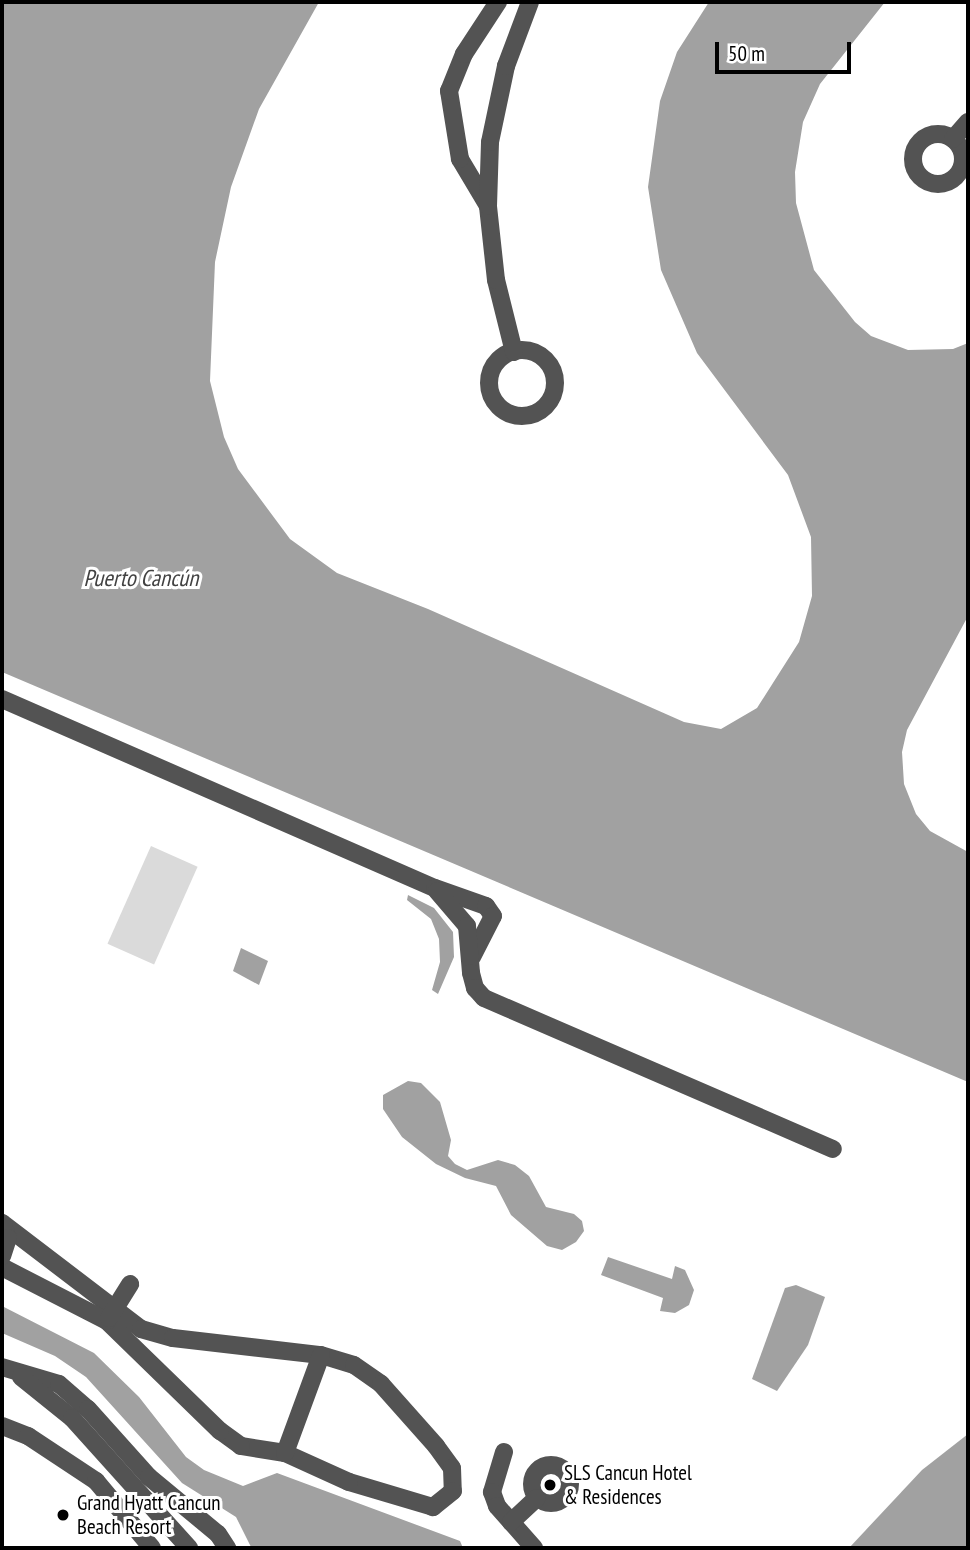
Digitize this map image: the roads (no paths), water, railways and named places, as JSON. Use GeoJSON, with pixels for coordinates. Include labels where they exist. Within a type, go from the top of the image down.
{"type":"FeatureCollection","features":[{"type":"Feature","properties":{"kind":"street"},"geometry":{"type":"LineString","coordinates":[[488,206],[460,159],[449,91],[464,54],[498,2]]}},
{"type":"Feature","properties":{"kind":"street"},"geometry":{"type":"LineString","coordinates":[[514,352],[496,279],[488,206],[493,129],[506,66],[530,2]]}},
{"type":"Feature","properties":{"kind":"street"},"geometry":{"type":"LineString","coordinates":[[953,139],[968,122]]}},
{"type":"Feature","properties":{"kind":"street"},"geometry":{"type":"LineString","coordinates":[[2,699],[435,888],[486,906],[493,916],[472,957]]}},
{"type":"Feature","properties":{"kind":"street"},"geometry":{"type":"LineString","coordinates":[[435,888],[467,926],[478,932],[488,927]]}},
{"type":"Feature","properties":{"kind":"street"},"geometry":{"type":"LineString","coordinates":[[467,926],[475,988],[484,998],[834,1149]]}},
{"type":"Feature","properties":{"kind":"street"},"geometry":{"type":"LineString","coordinates":[[2,1223],[8,1238],[2,1256]]}},
{"type":"Feature","properties":{"kind":"street"},"geometry":{"type":"LineString","coordinates":[[2,1223],[111,1315],[220,1431],[241,1446],[285,1453],[349,1482],[433,1507],[453,1491],[452,1468],[381,1384],[354,1365],[321,1355],[164,1336],[141,1329],[111,1315],[2,1267]]}},
{"type":"Feature","properties":{"kind":"street"},"geometry":{"type":"LineString","coordinates":[[111,1315],[130,1284]]}},
{"type":"Feature","properties":{"kind":"street"},"geometry":{"type":"LineString","coordinates":[[285,1453],[321,1355]]}},
{"type":"Feature","properties":{"kind":"street"},"geometry":{"type":"LineString","coordinates":[[7,1369],[72,1418],[189,1548]]}},
{"type":"Feature","properties":{"kind":"street"},"geometry":{"type":"LineString","coordinates":[[7,1369],[59,1384],[88,1409],[149,1477],[218,1534],[227,1548]]}},
{"type":"Feature","properties":{"kind":"street"},"geometry":{"type":"LineString","coordinates":[[2,1426],[28,1436],[96,1481],[152,1548]]}},
{"type":"Feature","properties":{"kind":"street"},"geometry":{"type":"LineString","coordinates":[[505,1452],[492,1492],[497,1506],[534,1548]]}},
{"type":"Feature","properties":{"kind":"street"},"geometry":{"type":"LineString","coordinates":[[512,1522],[537,1498]]}},
{"type":"Feature","properties":{"kind":"water","name":"Puerto Cancún"},"geometry":{"type":"Polygon","coordinates":[[[2,2],[319,2],[259,109],[231,187],[215,262],[210,381],[224,437],[238,469],[290,539],[337,573],[428,609],[684,722],[721,729],[757,708],[799,642],[812,596],[811,537],[788,475],[697,353],[661,270],[648,187],[660,101],[677,52],[709,2],[885,2],[820,84],[803,122],[795,172],[796,203],[814,270],[855,322],[871,336],[908,350],[953,349],[968,343],[968,616],[907,730],[902,752],[904,784],[916,814],[930,831],[968,852],[968,1082],[2,672],[2,2]]]}},
{"type":"Feature","properties":{"kind":"water"},"geometry":{"type":"Polygon","coordinates":[[[408,895],[434,908],[453,932],[454,957],[438,994],[432,990],[440,962],[439,939],[431,919],[407,900],[408,895]]]}},
{"type":"Feature","properties":{"kind":"water"},"geometry":{"type":"Polygon","coordinates":[[[241,948],[268,961],[259,985],[233,971],[241,948]]]}},
{"type":"Feature","properties":{"kind":"water"},"geometry":{"type":"Polygon","coordinates":[[[408,1081],[421,1083],[440,1102],[451,1140],[448,1156],[455,1164],[467,1170],[498,1160],[515,1165],[529,1176],[546,1207],[574,1214],[582,1221],[584,1231],[576,1242],[562,1250],[547,1246],[511,1215],[496,1186],[465,1178],[436,1164],[402,1137],[383,1109],[383,1095],[408,1081]]]}},
{"type":"Feature","properties":{"kind":"water"},"geometry":{"type":"Polygon","coordinates":[[[608,1257],[672,1279],[675,1266],[685,1270],[694,1290],[689,1305],[675,1313],[660,1311],[663,1298],[601,1275],[608,1257]]]}},
{"type":"Feature","properties":{"kind":"water"},"geometry":{"type":"Polygon","coordinates":[[[796,1285],[825,1297],[808,1345],[777,1391],[752,1379],[785,1288],[796,1285]]]}},
{"type":"Feature","properties":{"kind":"water"},"geometry":{"type":"Polygon","coordinates":[[[2,1306],[94,1353],[139,1397],[186,1457],[204,1470],[243,1486],[277,1473],[460,1541],[463,1548],[251,1547],[236,1517],[182,1483],[86,1377],[55,1356],[2,1333],[2,1306]]]}},
{"type":"Feature","properties":{"kind":"water"},"geometry":{"type":"Polygon","coordinates":[[[968,1434],[968,1548],[849,1548],[922,1470],[968,1434]]]}},
{"type":"Feature","properties":{"kind":"place","name":"SLS Cancun Hotel & Residences"},"geometry":{"type":"Point","coordinates":[550,1485]}},
{"type":"Feature","properties":{"kind":"place","name":"Grand Hyatt Cancun Beach Resort"},"geometry":{"type":"Point","coordinates":[63,1515]}}]}
